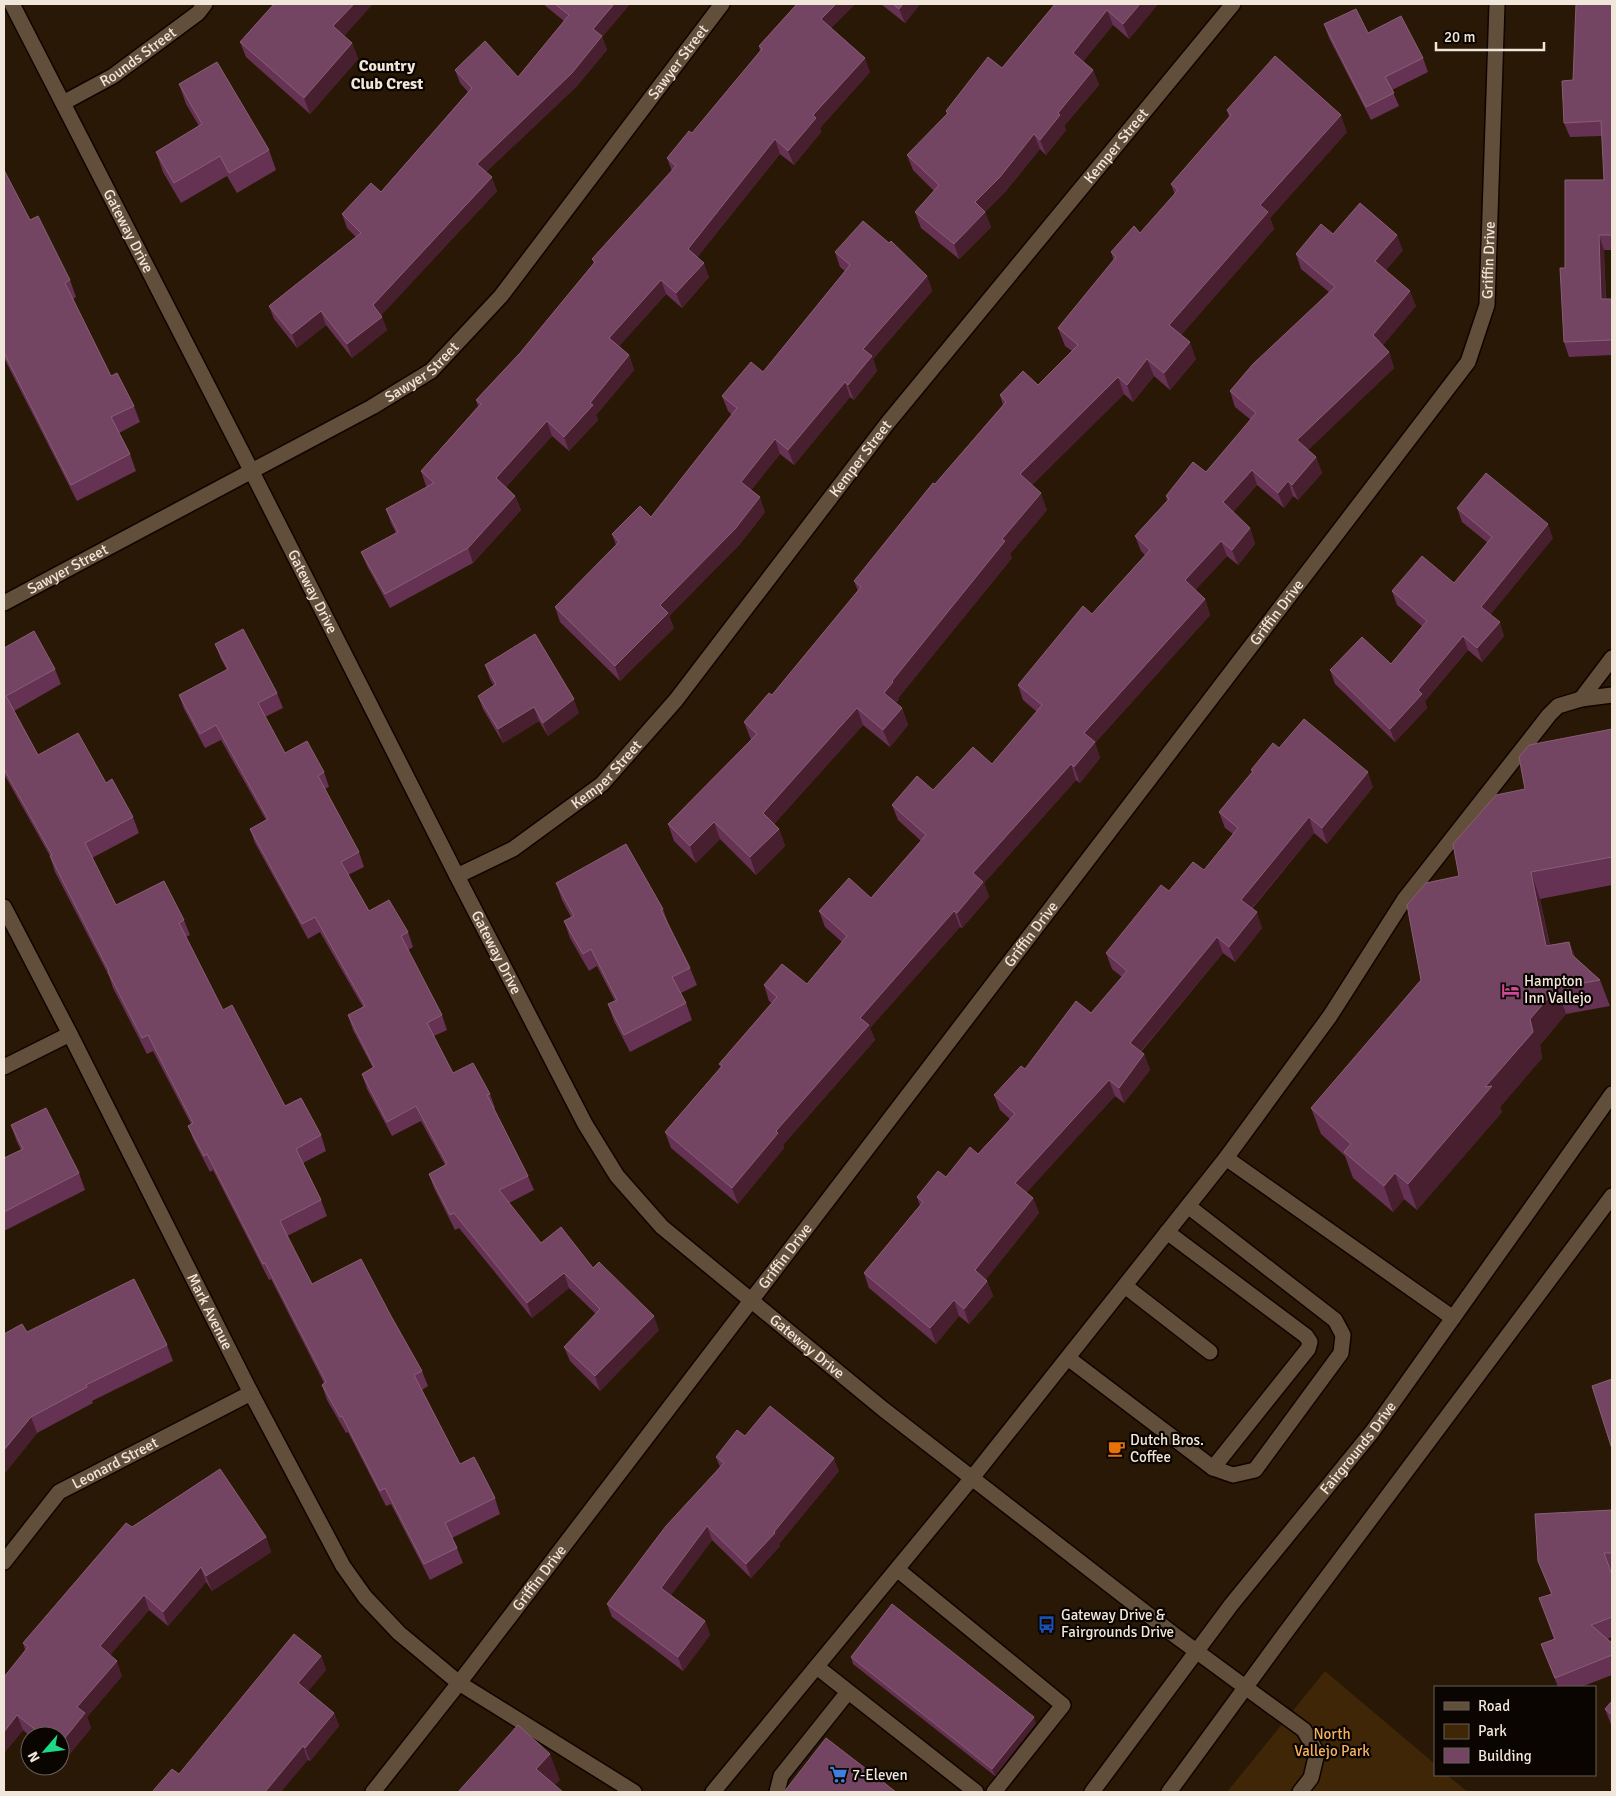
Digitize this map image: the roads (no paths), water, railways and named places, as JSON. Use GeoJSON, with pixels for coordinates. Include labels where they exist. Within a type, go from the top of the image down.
{"type":"FeatureCollection","features":[{"type":"Feature","properties":{"kind":"street","name":"Gateway Drive"},"geometry":{"type":"LineString","coordinates":[[12,4],[585,1124],[617,1176],[662,1227],[883,1409],[1196,1651],[1304,1730],[1317,1753],[1311,1778],[1300,1792]]}},
{"type":"Feature","properties":{"kind":"street","name":"Rounds Street"},"geometry":{"type":"LineString","coordinates":[[63,103],[113,76],[198,14],[206,4]]}},
{"type":"Feature","properties":{"kind":"street","name":"Sawyer Street"},"geometry":{"type":"LineString","coordinates":[[4,603],[372,408],[431,371],[501,296],[722,4]]}},
{"type":"Feature","properties":{"kind":"street","name":"Kemper Street"},"geometry":{"type":"LineString","coordinates":[[457,876],[513,849],[602,784],[676,700],[886,425],[1233,4]]}},
{"type":"Feature","properties":{"kind":"street","name":"Griffin Drive"},"geometry":{"type":"LineString","coordinates":[[373,1792],[460,1683],[1468,362],[1487,305],[1497,4]]}},
{"type":"Feature","properties":{"kind":"street"},"geometry":{"type":"LineString","coordinates":[[1581,699],[1612,658]]}},
{"type":"Feature","properties":{"kind":"street"},"geometry":{"type":"LineString","coordinates":[[713,1792],[898,1570],[1226,1158],[1330,1016],[1404,900],[1549,715],[1558,706],[1581,699],[1612,695]]}},
{"type":"Feature","properties":{"kind":"street","name":"Mark Avenue"},"geometry":{"type":"LineString","coordinates":[[4,907],[251,1393],[343,1566],[359,1589],[399,1633],[460,1683],[634,1792]]}},
{"type":"Feature","properties":{"kind":"street"},"geometry":{"type":"LineString","coordinates":[[4,1066],[70,1034]]}},
{"type":"Feature","properties":{"kind":"street","name":"Fairgrounds Drive"},"geometry":{"type":"LineString","coordinates":[[1092,1792],[1241,1592],[1372,1432],[1612,1094]]}},
{"type":"Feature","properties":{"kind":"street"},"geometry":{"type":"LineString","coordinates":[[1226,1158],[1453,1318]]}},
{"type":"Feature","properties":{"kind":"street"},"geometry":{"type":"LineString","coordinates":[[1169,1792],[1612,1196]]}},
{"type":"Feature","properties":{"kind":"street"},"geometry":{"type":"LineString","coordinates":[[1068,1358],[1213,1468],[1232,1475],[1255,1470],[1341,1354],[1343,1335],[1335,1320],[1188,1206]]}},
{"type":"Feature","properties":{"kind":"street"},"geometry":{"type":"LineString","coordinates":[[1167,1232],[1306,1336],[1310,1342],[1308,1349],[1213,1468]]}},
{"type":"Feature","properties":{"kind":"street"},"geometry":{"type":"LineString","coordinates":[[1125,1286],[1210,1352]]}},
{"type":"Feature","properties":{"kind":"street","name":"Leonard Street"},"geometry":{"type":"LineString","coordinates":[[4,1562],[59,1492],[251,1393]]}},
{"type":"Feature","properties":{"kind":"street"},"geometry":{"type":"LineString","coordinates":[[898,1570],[1063,1705],[994,1792]]}},
{"type":"Feature","properties":{"kind":"street"},"geometry":{"type":"LineString","coordinates":[[817,1668],[976,1792]]}},
{"type":"Feature","properties":{"kind":"street"},"geometry":{"type":"LineString","coordinates":[[776,1792],[782,1776],[848,1692]]}},
{"type":"Feature","properties":{"kind":"place","name":"Hampton Inn Vallejo"},"geometry":{"type":"Point","coordinates":[1510,990]}},
{"type":"Feature","properties":{"kind":"place","name":"Dutch Bros. Coffee"},"geometry":{"type":"Point","coordinates":[1116,1449]}},
{"type":"Feature","properties":{"kind":"place","name":"Gateway Drive & Fairgrounds Drive"},"geometry":{"type":"Point","coordinates":[1047,1624]}},
{"type":"Feature","properties":{"kind":"place","name":"7-Eleven"},"geometry":{"type":"Point","coordinates":[838,1775]}},
{"type":"Feature","properties":{"kind":"district","name":"Country Club Crest"},"geometry":{"type":"Point","coordinates":[387,74]}},
{"type":"Feature","properties":{"kind":"park label","name":"North Vallejo Park"},"geometry":{"type":"Point","coordinates":[1332,1742]}}]}
